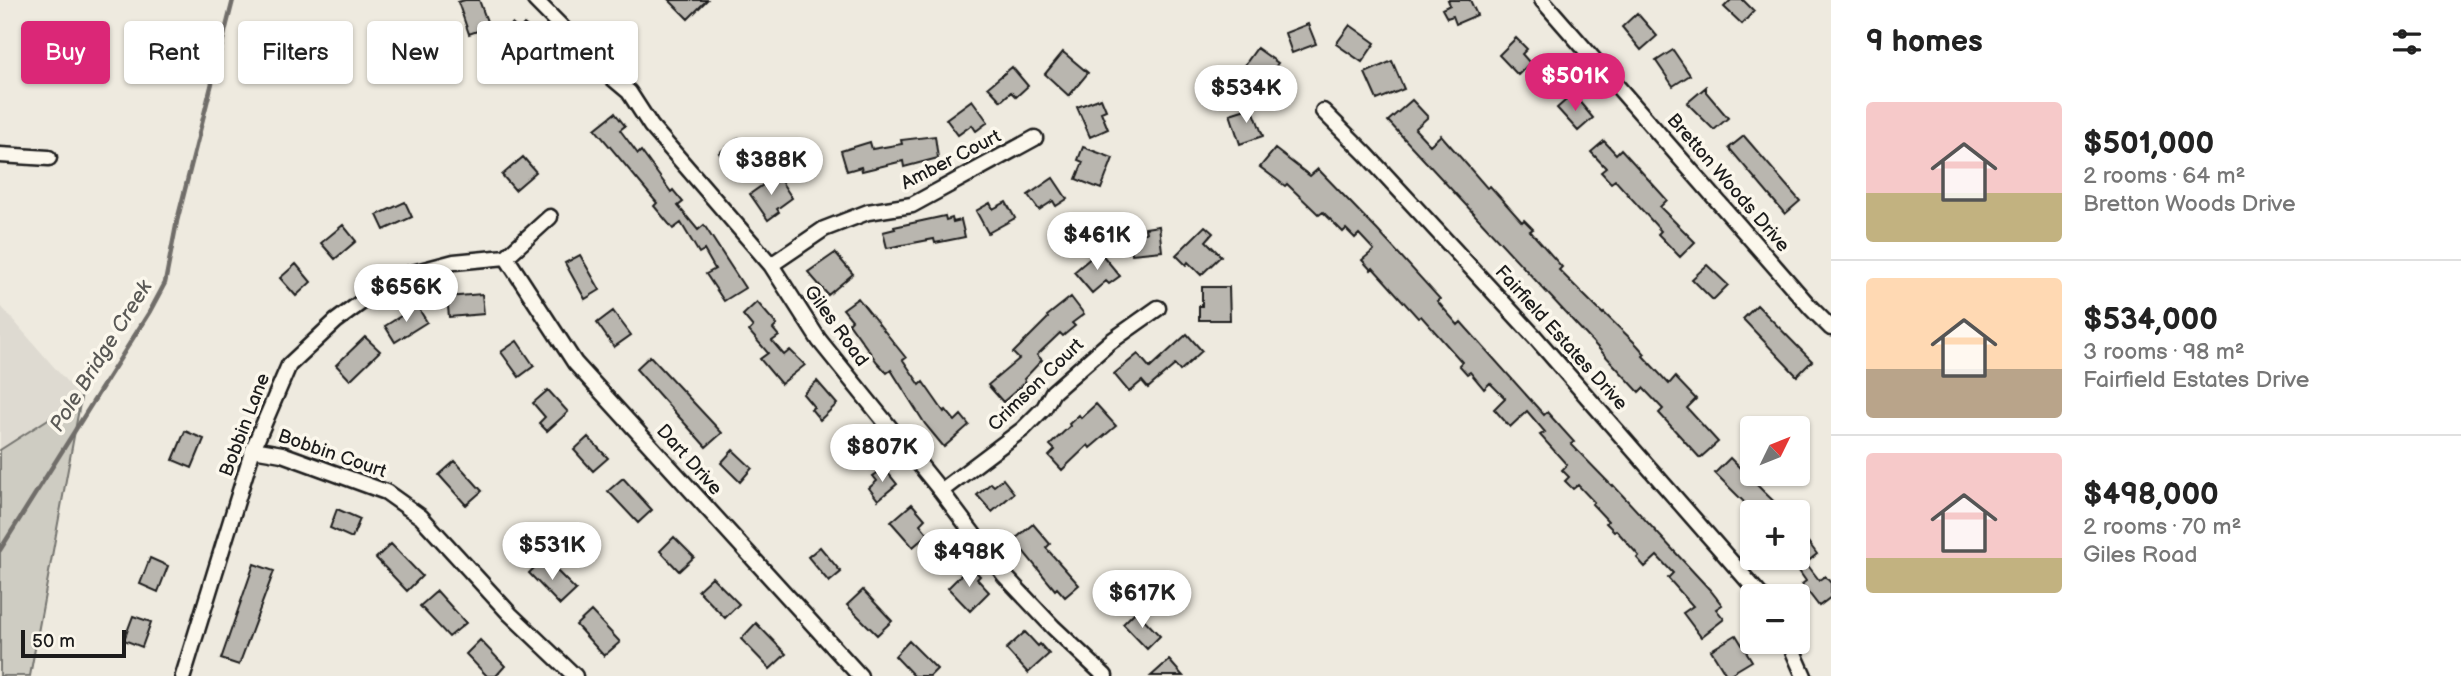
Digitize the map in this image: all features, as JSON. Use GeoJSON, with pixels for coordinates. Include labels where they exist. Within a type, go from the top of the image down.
{"type":"FeatureCollection","features":[{"type":"Feature","properties":{"kind":"street","name":"Giles Road"},"geometry":{"type":"LineString","coordinates":[[535,0],[629,92],[651,126],[771,265],[819,340],[941,491],[1005,576],[1053,627],[1105,676]]}},
{"type":"Feature","properties":{"kind":"street","name":"Bretton Woods Drive"},"geometry":{"type":"LineString","coordinates":[[1542,0],[1831,328]]}},
{"type":"Feature","properties":{"kind":"street","name":"Fairfield Estates Drive"},"geometry":{"type":"LineString","coordinates":[[1323,111],[1366,153],[1534,336],[1751,584]]}},
{"type":"Feature","properties":{"kind":"street","name":"Amber Court"},"geometry":{"type":"LineString","coordinates":[[771,265],[824,229],[868,212],[912,205],[1035,138]]}},
{"type":"Feature","properties":{"kind":"street"},"geometry":{"type":"LineString","coordinates":[[0,155],[49,158]]}},
{"type":"Feature","properties":{"kind":"street"},"geometry":{"type":"LineString","coordinates":[[506,257],[550,217]]}},
{"type":"Feature","properties":{"kind":"street","name":"Bobbin Lane"},"geometry":{"type":"LineString","coordinates":[[183,676],[253,449],[289,365],[336,321],[394,278],[454,262],[506,257]]}},
{"type":"Feature","properties":{"kind":"street","name":"Dart Drive"},"geometry":{"type":"LineString","coordinates":[[506,257],[575,363],[860,676]]}},
{"type":"Feature","properties":{"kind":"street","name":"Crimson Court"},"geometry":{"type":"LineString","coordinates":[[941,491],[1023,429],[1044,408],[1054,392],[1111,342],[1158,308]]}},
{"type":"Feature","properties":{"kind":"street","name":"Bobbin Court"},"geometry":{"type":"LineString","coordinates":[[253,449],[282,454],[386,492],[421,516],[510,614],[575,676]]}},
{"type":"Feature","properties":{"kind":"street"},"geometry":{"type":"LineString","coordinates":[[1794,654],[1804,676]]}},
{"type":"Feature","properties":{"kind":"shaded area"},"geometry":{"type":"Polygon","coordinates":[[[0,305],[81,398],[0,450],[0,305]]]}},
{"type":"Feature","properties":{"kind":"shaded area"},"geometry":{"type":"Polygon","coordinates":[[[81,398],[30,676],[0,676],[0,450],[81,398]]]}},
{"type":"Feature","properties":{"kind":"building"},"geometry":{"type":"Polygon","coordinates":[[[479,0],[487,21],[477,21],[477,31],[469,34],[458,2],[479,0]]]}},
{"type":"Feature","properties":{"kind":"building"},"geometry":{"type":"Polygon","coordinates":[[[669,0],[707,0],[688,19],[669,0]]]}},
{"type":"Feature","properties":{"kind":"building"},"geometry":{"type":"Polygon","coordinates":[[[1448,0],[1470,0],[1477,15],[1456,24],[1453,16],[1447,18],[1442,9],[1450,5],[1448,0]]]}},
{"type":"Feature","properties":{"kind":"building"},"geometry":{"type":"Polygon","coordinates":[[[1731,0],[1743,0],[1754,11],[1742,24],[1724,7],[1731,0]]]}},
{"type":"Feature","properties":{"kind":"building"},"geometry":{"type":"Polygon","coordinates":[[[1637,13],[1657,36],[1641,50],[1622,27],[1637,13]]]}},
{"type":"Feature","properties":{"kind":"building"},"geometry":{"type":"Polygon","coordinates":[[[1308,24],[1316,44],[1292,53],[1285,33],[1308,24]]]}},
{"type":"Feature","properties":{"kind":"building"},"geometry":{"type":"Polygon","coordinates":[[[1350,25],[1375,43],[1362,62],[1336,44],[1350,25]]]}},
{"type":"Feature","properties":{"kind":"building"},"geometry":{"type":"Polygon","coordinates":[[[1516,38],[1527,49],[1522,54],[1530,63],[1518,75],[1499,55],[1516,38]]]}},
{"type":"Feature","properties":{"kind":"building"},"geometry":{"type":"Polygon","coordinates":[[[1257,48],[1278,63],[1260,88],[1239,73],[1257,48]]]}},
{"type":"Feature","properties":{"kind":"building"},"geometry":{"type":"Polygon","coordinates":[[[1673,50],[1690,75],[1673,86],[1656,61],[1673,50]]]}},
{"type":"Feature","properties":{"kind":"building"},"geometry":{"type":"Polygon","coordinates":[[[1063,52],[1088,73],[1069,96],[1045,74],[1063,52]]]}},
{"type":"Feature","properties":{"kind":"building"},"geometry":{"type":"Polygon","coordinates":[[[1392,61],[1404,89],[1377,100],[1365,73],[1392,61]]]}},
{"type":"Feature","properties":{"kind":"building"},"geometry":{"type":"Polygon","coordinates":[[[1012,67],[1028,86],[1016,97],[1011,92],[1001,101],[988,87],[1012,67]]]}},
{"type":"Feature","properties":{"kind":"building"},"geometry":{"type":"Polygon","coordinates":[[[1706,87],[1706,92],[1728,118],[1714,130],[1687,103],[1706,87]]]}},
{"type":"Feature","properties":{"kind":"building"},"geometry":{"type":"Polygon","coordinates":[[[1573,94],[1593,118],[1578,131],[1557,108],[1573,94]]]}},
{"type":"Feature","properties":{"kind":"building"},"geometry":{"type":"Polygon","coordinates":[[[1101,98],[1106,110],[1101,112],[1108,129],[1090,137],[1077,107],[1101,98]]]}},
{"type":"Feature","properties":{"kind":"building"},"geometry":{"type":"Polygon","coordinates":[[[972,100],[988,122],[976,131],[972,125],[958,135],[946,119],[972,100]]]}},
{"type":"Feature","properties":{"kind":"building"},"geometry":{"type":"Polygon","coordinates":[[[1412,100],[1428,117],[1415,129],[1430,145],[1441,135],[1487,188],[1490,186],[1522,222],[1524,220],[1533,229],[1530,231],[1562,267],[1559,270],[1637,345],[1645,354],[1643,356],[1669,384],[1675,377],[1696,399],[1687,408],[1718,442],[1700,458],[1659,413],[1663,409],[1643,388],[1639,392],[1388,121],[1412,100]]]}},
{"type":"Feature","properties":{"kind":"building"},"geometry":{"type":"Polygon","coordinates":[[[1252,107],[1263,136],[1240,144],[1230,114],[1252,107]]]}},
{"type":"Feature","properties":{"kind":"building"},"geometry":{"type":"Polygon","coordinates":[[[615,113],[625,126],[620,130],[638,154],[641,151],[671,192],[673,190],[683,202],[678,206],[698,230],[704,225],[745,288],[724,301],[706,274],[715,269],[704,250],[699,253],[681,223],[673,229],[654,206],[657,203],[595,129],[615,113]]]}},
{"type":"Feature","properties":{"kind":"building"},"geometry":{"type":"Polygon","coordinates":[[[935,136],[938,158],[904,167],[903,161],[862,171],[861,167],[847,171],[841,151],[870,142],[872,149],[902,144],[901,140],[935,136]]]}},
{"type":"Feature","properties":{"kind":"building"},"geometry":{"type":"Polygon","coordinates":[[[1744,136],[1800,201],[1785,214],[1729,148],[1744,136]]]}},
{"type":"Feature","properties":{"kind":"building"},"geometry":{"type":"Polygon","coordinates":[[[739,138],[757,163],[742,174],[733,162],[728,165],[719,153],[739,138]]]}},
{"type":"Feature","properties":{"kind":"building"},"geometry":{"type":"Polygon","coordinates":[[[1604,141],[1616,154],[1621,149],[1667,200],[1660,207],[1695,242],[1680,257],[1658,234],[1661,231],[1615,180],[1611,183],[1601,172],[1606,168],[1591,152],[1604,141]]]}},
{"type":"Feature","properties":{"kind":"building"},"geometry":{"type":"Polygon","coordinates":[[[1083,147],[1113,158],[1101,189],[1076,179],[1083,162],[1078,160],[1083,147]]]}},
{"type":"Feature","properties":{"kind":"building"},"geometry":{"type":"Polygon","coordinates":[[[1275,149],[1310,176],[1318,169],[1378,231],[1440,299],[1437,301],[1458,325],[1461,322],[1544,415],[1547,412],[1574,442],[1571,444],[1613,485],[1711,591],[1722,605],[1716,609],[1724,619],[1701,637],[1683,613],[1693,606],[1668,578],[1673,573],[1657,556],[1645,567],[1616,530],[1606,523],[1608,521],[1592,504],[1594,502],[1578,485],[1573,489],[1565,481],[1569,477],[1562,470],[1567,465],[1540,435],[1545,432],[1527,411],[1510,427],[1494,409],[1505,398],[1490,383],[1484,389],[1470,372],[1467,374],[1459,365],[1462,362],[1421,316],[1418,318],[1373,268],[1371,270],[1362,260],[1374,250],[1359,234],[1355,238],[1346,229],[1343,232],[1323,212],[1319,215],[1287,184],[1285,186],[1260,167],[1275,149]]]}},
{"type":"Feature","properties":{"kind":"building"},"geometry":{"type":"Polygon","coordinates":[[[523,157],[536,172],[515,190],[502,175],[523,157]]]}},
{"type":"Feature","properties":{"kind":"building"},"geometry":{"type":"Polygon","coordinates":[[[777,175],[792,198],[768,220],[750,194],[777,175]]]}},
{"type":"Feature","properties":{"kind":"building"},"geometry":{"type":"Polygon","coordinates":[[[1053,178],[1067,199],[1056,206],[1053,201],[1039,210],[1028,195],[1053,178]]]}},
{"type":"Feature","properties":{"kind":"building"},"geometry":{"type":"Polygon","coordinates":[[[405,202],[412,217],[384,230],[377,215],[405,202]]]}},
{"type":"Feature","properties":{"kind":"building"},"geometry":{"type":"Polygon","coordinates":[[[1006,202],[1015,218],[988,233],[976,211],[990,203],[993,209],[1006,202]]]}},
{"type":"Feature","properties":{"kind":"building"},"geometry":{"type":"Polygon","coordinates":[[[945,216],[946,220],[952,218],[953,222],[961,220],[965,237],[935,243],[934,239],[887,248],[883,232],[945,216]]]}},
{"type":"Feature","properties":{"kind":"building"},"geometry":{"type":"Polygon","coordinates":[[[343,225],[356,241],[335,259],[321,243],[343,225]]]}},
{"type":"Feature","properties":{"kind":"building"},"geometry":{"type":"Polygon","coordinates":[[[1159,226],[1162,251],[1132,254],[1129,235],[1146,233],[1145,228],[1159,226]]]}},
{"type":"Feature","properties":{"kind":"building"},"geometry":{"type":"Polygon","coordinates":[[[1205,226],[1213,233],[1206,241],[1221,256],[1201,275],[1176,255],[1205,226]]]}},
{"type":"Feature","properties":{"kind":"building"},"geometry":{"type":"Polygon","coordinates":[[[1099,251],[1120,276],[1109,284],[1106,281],[1092,293],[1074,272],[1099,251]]]}},
{"type":"Feature","properties":{"kind":"building"},"geometry":{"type":"Polygon","coordinates":[[[835,253],[853,274],[828,295],[808,272],[835,253]]]}},
{"type":"Feature","properties":{"kind":"building"},"geometry":{"type":"Polygon","coordinates":[[[580,255],[600,290],[585,299],[565,263],[580,255]]]}},
{"type":"Feature","properties":{"kind":"building"},"geometry":{"type":"Polygon","coordinates":[[[296,264],[311,282],[296,296],[280,278],[296,264]]]}},
{"type":"Feature","properties":{"kind":"building"},"geometry":{"type":"Polygon","coordinates":[[[1707,265],[1728,285],[1713,300],[1692,279],[1707,265]]]}},
{"type":"Feature","properties":{"kind":"building"},"geometry":{"type":"Polygon","coordinates":[[[1202,287],[1229,287],[1230,320],[1199,320],[1202,287]]]}},
{"type":"Feature","properties":{"kind":"building"},"geometry":{"type":"Polygon","coordinates":[[[482,294],[484,314],[449,317],[447,297],[482,294]]]}},
{"type":"Feature","properties":{"kind":"building"},"geometry":{"type":"Polygon","coordinates":[[[1071,297],[1084,314],[1072,323],[1075,326],[1063,336],[1060,333],[1037,355],[1042,360],[1024,379],[1026,382],[1003,402],[988,385],[1019,359],[1013,353],[1047,316],[1071,297]]]}},
{"type":"Feature","properties":{"kind":"building"},"geometry":{"type":"Polygon","coordinates":[[[858,298],[906,358],[903,360],[920,385],[923,382],[944,412],[946,410],[955,421],[961,415],[969,425],[944,447],[925,424],[891,370],[887,373],[877,362],[849,323],[852,320],[843,309],[858,298]]]}},
{"type":"Feature","properties":{"kind":"building"},"geometry":{"type":"Polygon","coordinates":[[[757,302],[777,325],[773,329],[779,336],[772,341],[784,355],[790,350],[805,365],[781,384],[760,359],[768,353],[749,331],[753,327],[743,315],[757,302]]]}},
{"type":"Feature","properties":{"kind":"building"},"geometry":{"type":"Polygon","coordinates":[[[1757,305],[1812,361],[1797,376],[1743,319],[1757,305]]]}},
{"type":"Feature","properties":{"kind":"building"},"geometry":{"type":"Polygon","coordinates":[[[417,306],[427,322],[395,342],[385,326],[417,306]]]}},
{"type":"Feature","properties":{"kind":"building"},"geometry":{"type":"Polygon","coordinates":[[[613,311],[631,335],[614,347],[597,323],[613,311]]]}},
{"type":"Feature","properties":{"kind":"building"},"geometry":{"type":"Polygon","coordinates":[[[1187,334],[1202,351],[1180,371],[1175,365],[1148,388],[1142,381],[1129,392],[1114,374],[1138,354],[1150,368],[1187,334]]]}},
{"type":"Feature","properties":{"kind":"building"},"geometry":{"type":"Polygon","coordinates":[[[365,337],[380,351],[350,380],[336,365],[365,337]]]}},
{"type":"Feature","properties":{"kind":"building"},"geometry":{"type":"Polygon","coordinates":[[[517,341],[534,366],[519,377],[501,352],[517,341]]]}},
{"type":"Feature","properties":{"kind":"building"},"geometry":{"type":"Polygon","coordinates":[[[650,356],[722,433],[706,447],[636,369],[650,356]]]}},
{"type":"Feature","properties":{"kind":"building"},"geometry":{"type":"Polygon","coordinates":[[[817,381],[837,404],[820,420],[803,394],[817,381]]]}},
{"type":"Feature","properties":{"kind":"building"},"geometry":{"type":"Polygon","coordinates":[[[548,390],[568,412],[547,431],[539,423],[545,417],[533,403],[548,390]]]}},
{"type":"Feature","properties":{"kind":"building"},"geometry":{"type":"Polygon","coordinates":[[[1096,404],[1116,426],[1090,448],[1088,445],[1062,470],[1049,456],[1055,450],[1050,445],[1079,415],[1081,418],[1096,404]]]}},
{"type":"Feature","properties":{"kind":"building"},"geometry":{"type":"Polygon","coordinates":[[[185,431],[204,439],[192,468],[173,460],[185,431]]]}},
{"type":"Feature","properties":{"kind":"building"},"geometry":{"type":"Polygon","coordinates":[[[588,437],[608,458],[593,471],[574,450],[588,437]]]}},
{"type":"Feature","properties":{"kind":"building"},"geometry":{"type":"Polygon","coordinates":[[[733,450],[752,468],[740,482],[721,463],[733,450]]]}},
{"type":"Feature","properties":{"kind":"building"},"geometry":{"type":"Polygon","coordinates":[[[1730,458],[1740,468],[1740,486],[1759,486],[1773,500],[1742,500],[1715,473],[1730,458]]]}},
{"type":"Feature","properties":{"kind":"building"},"geometry":{"type":"Polygon","coordinates":[[[455,461],[482,491],[466,505],[439,475],[455,461]]]}},
{"type":"Feature","properties":{"kind":"building"},"geometry":{"type":"Polygon","coordinates":[[[884,468],[897,484],[878,500],[869,488],[877,481],[873,476],[884,468]]]}},
{"type":"Feature","properties":{"kind":"building"},"geometry":{"type":"Polygon","coordinates":[[[623,478],[652,510],[638,523],[608,491],[623,478]]]}},
{"type":"Feature","properties":{"kind":"building"},"geometry":{"type":"Polygon","coordinates":[[[1003,479],[1014,493],[992,512],[977,495],[991,483],[994,486],[1003,479]]]}},
{"type":"Feature","properties":{"kind":"building"},"geometry":{"type":"Polygon","coordinates":[[[912,504],[925,519],[920,524],[928,534],[913,547],[891,522],[912,504]]]}},
{"type":"Feature","properties":{"kind":"building"},"geometry":{"type":"Polygon","coordinates":[[[337,509],[360,519],[352,538],[330,528],[337,509]]]}},
{"type":"Feature","properties":{"kind":"building"},"geometry":{"type":"Polygon","coordinates":[[[1033,524],[1050,544],[1046,548],[1079,585],[1065,597],[1057,588],[1055,590],[1014,540],[1033,524]]]}},
{"type":"Feature","properties":{"kind":"building"},"geometry":{"type":"Polygon","coordinates":[[[674,537],[694,557],[679,571],[660,551],[674,537]]]}},
{"type":"Feature","properties":{"kind":"building"},"geometry":{"type":"Polygon","coordinates":[[[391,544],[422,576],[407,591],[376,558],[391,544]]]}},
{"type":"Feature","properties":{"kind":"building"},"geometry":{"type":"Polygon","coordinates":[[[1810,545],[1817,554],[1810,560],[1810,545]]]}},
{"type":"Feature","properties":{"kind":"building"},"geometry":{"type":"Polygon","coordinates":[[[820,547],[841,572],[829,582],[808,557],[820,547]]]}},
{"type":"Feature","properties":{"kind":"building"},"geometry":{"type":"Polygon","coordinates":[[[150,558],[168,566],[158,592],[140,584],[150,558]]]}},
{"type":"Feature","properties":{"kind":"building"},"geometry":{"type":"Polygon","coordinates":[[[544,558],[576,590],[560,605],[529,573],[544,558]]]}},
{"type":"Feature","properties":{"kind":"building"},"geometry":{"type":"Polygon","coordinates":[[[254,564],[274,571],[239,665],[221,659],[254,564]]]}},
{"type":"Feature","properties":{"kind":"building"},"geometry":{"type":"Polygon","coordinates":[[[970,566],[980,576],[977,579],[989,592],[970,611],[948,588],[970,566]]]}},
{"type":"Feature","properties":{"kind":"building"},"geometry":{"type":"Polygon","coordinates":[[[1810,568],[1819,580],[1825,576],[1831,583],[1831,597],[1819,606],[1810,594],[1810,584],[1802,584],[1806,581],[1798,570],[1810,568]]]}},
{"type":"Feature","properties":{"kind":"building"},"geometry":{"type":"Polygon","coordinates":[[[712,577],[739,604],[725,618],[698,590],[712,577]]]}},
{"type":"Feature","properties":{"kind":"building"},"geometry":{"type":"Polygon","coordinates":[[[863,590],[892,621],[877,635],[847,605],[863,590]]]}},
{"type":"Feature","properties":{"kind":"building"},"geometry":{"type":"Polygon","coordinates":[[[437,591],[466,623],[449,637],[420,606],[437,591]]]}},
{"type":"Feature","properties":{"kind":"building"},"geometry":{"type":"Polygon","coordinates":[[[591,611],[620,642],[604,656],[576,625],[591,611]]]}},
{"type":"Feature","properties":{"kind":"building"},"geometry":{"type":"Polygon","coordinates":[[[1136,611],[1160,636],[1147,649],[1123,624],[1136,611]]]}},
{"type":"Feature","properties":{"kind":"building"},"geometry":{"type":"Polygon","coordinates":[[[133,616],[151,622],[142,647],[124,640],[133,616]]]}},
{"type":"Feature","properties":{"kind":"building"},"geometry":{"type":"Polygon","coordinates":[[[756,623],[786,654],[770,669],[741,639],[756,623]]]}},
{"type":"Feature","properties":{"kind":"building"},"geometry":{"type":"Polygon","coordinates":[[[1025,632],[1049,654],[1028,673],[1006,649],[1025,632]]]}},
{"type":"Feature","properties":{"kind":"building"},"geometry":{"type":"Polygon","coordinates":[[[1736,635],[1740,642],[1740,654],[1748,654],[1752,661],[1727,676],[1711,650],[1736,635]]]}},
{"type":"Feature","properties":{"kind":"building"},"geometry":{"type":"Polygon","coordinates":[[[480,640],[505,666],[496,676],[487,676],[466,654],[480,640]]]}},
{"type":"Feature","properties":{"kind":"building"},"geometry":{"type":"Polygon","coordinates":[[[909,641],[937,669],[930,676],[914,676],[895,656],[909,641]]]}},
{"type":"Feature","properties":{"kind":"building"},"geometry":{"type":"Polygon","coordinates":[[[1169,660],[1183,676],[1151,676],[1169,660]]]}},
{"type":"Feature","properties":{"kind":"waterway","name":"Pole Bridge Creek"},"geometry":{"type":"LineString","coordinates":[[0,550],[165,283],[177,221],[233,0]]}}]}
